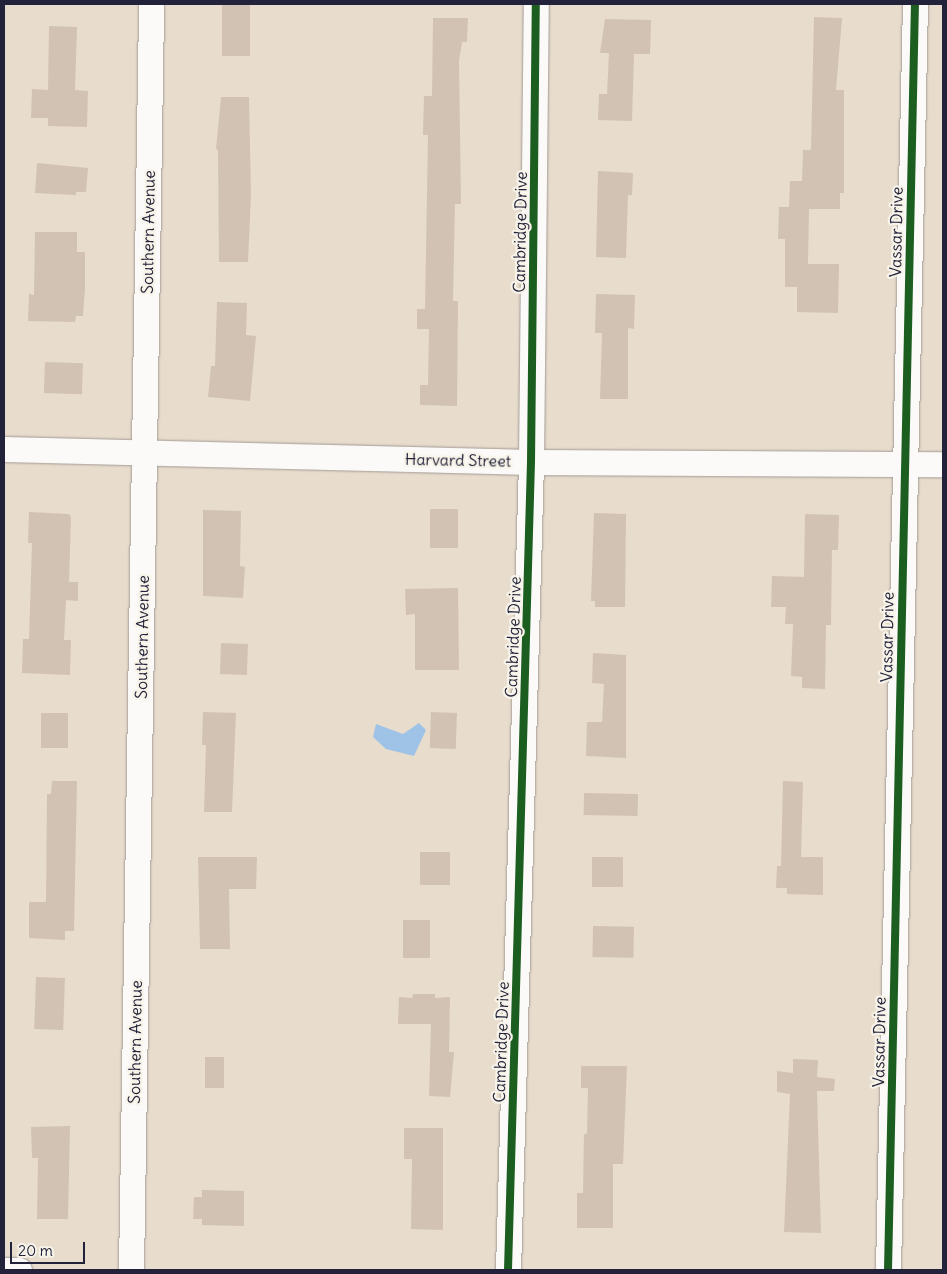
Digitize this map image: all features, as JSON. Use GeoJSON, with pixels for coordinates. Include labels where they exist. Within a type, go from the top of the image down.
{"type":"FeatureCollection","features":[{"type":"Feature","properties":{"kind":"street","name":"Southern Avenue"},"geometry":{"type":"LineString","coordinates":[[131,1270],[146,452],[151,4]]}},
{"type":"Feature","properties":{"kind":"street","name":"Cambridge Drive"},"geometry":{"type":"LineString","coordinates":[[508,1270],[532,462],[536,4]]}},
{"type":"Feature","properties":{"kind":"street","name":"Vassar Drive"},"geometry":{"type":"LineString","coordinates":[[888,1270],[915,4]]}},
{"type":"Feature","properties":{"kind":"street","name":"Harvard Street"},"geometry":{"type":"LineString","coordinates":[[4,449],[532,462],[943,464]]}},
{"type":"Feature","properties":{"kind":"street"},"geometry":{"type":"LineString","coordinates":[[4,1270],[19,1270]]}},
{"type":"Feature","properties":{"kind":"water"},"geometry":{"type":"Polygon","coordinates":[[[419,723],[426,730],[414,756],[386,749],[373,737],[376,724],[403,734],[419,723]]]}},
{"type":"Feature","properties":{"kind":"building"},"geometry":{"type":"Polygon","coordinates":[[[222,4],[250,4],[250,56],[222,56],[222,4]]]}},
{"type":"Feature","properties":{"kind":"building"},"geometry":{"type":"Polygon","coordinates":[[[814,17],[842,18],[836,90],[844,90],[844,193],[840,193],[840,209],[809,209],[808,264],[839,264],[838,313],[797,312],[797,287],[785,287],[785,239],[778,239],[779,207],[789,207],[790,181],[802,181],[803,150],[811,150],[814,17]]]}},
{"type":"Feature","properties":{"kind":"building"},"geometry":{"type":"Polygon","coordinates":[[[433,18],[468,18],[467,42],[462,42],[459,61],[461,204],[455,204],[453,301],[458,301],[457,406],[420,405],[420,385],[428,385],[429,329],[417,329],[417,309],[425,309],[428,135],[423,135],[424,96],[432,96],[433,18]]]}},
{"type":"Feature","properties":{"kind":"building"},"geometry":{"type":"Polygon","coordinates":[[[605,19],[651,20],[650,54],[634,54],[632,121],[598,120],[599,94],[607,94],[609,53],[600,53],[605,19]]]}},
{"type":"Feature","properties":{"kind":"building"},"geometry":{"type":"Polygon","coordinates":[[[49,26],[77,27],[75,90],[88,91],[87,127],[48,126],[48,118],[31,118],[32,89],[48,90],[49,26]]]}},
{"type":"Feature","properties":{"kind":"building"},"geometry":{"type":"Polygon","coordinates":[[[221,97],[249,97],[251,194],[248,262],[219,262],[218,150],[216,149],[221,97]]]}},
{"type":"Feature","properties":{"kind":"building"},"geometry":{"type":"Polygon","coordinates":[[[37,163],[88,168],[86,192],[76,192],[76,195],[35,193],[37,163]]]}},
{"type":"Feature","properties":{"kind":"building"},"geometry":{"type":"Polygon","coordinates":[[[598,171],[633,173],[632,195],[628,195],[626,258],[596,257],[598,171]]]}},
{"type":"Feature","properties":{"kind":"building"},"geometry":{"type":"Polygon","coordinates":[[[35,232],[77,232],[77,252],[85,252],[85,288],[83,316],[76,316],[75,322],[28,321],[29,294],[34,295],[35,232]]]}},
{"type":"Feature","properties":{"kind":"building"},"geometry":{"type":"Polygon","coordinates":[[[596,294],[635,295],[634,329],[628,328],[628,399],[600,399],[602,333],[595,333],[596,294]]]}},
{"type":"Feature","properties":{"kind":"building"},"geometry":{"type":"Polygon","coordinates":[[[217,302],[247,303],[246,335],[256,336],[250,401],[208,397],[211,366],[215,366],[217,302]]]}},
{"type":"Feature","properties":{"kind":"building"},"geometry":{"type":"Polygon","coordinates":[[[45,362],[83,363],[82,394],[44,393],[45,362]]]}},
{"type":"Feature","properties":{"kind":"building"},"geometry":{"type":"Polygon","coordinates":[[[430,509],[458,509],[458,548],[430,548],[430,509]]]}},
{"type":"Feature","properties":{"kind":"building"},"geometry":{"type":"Polygon","coordinates":[[[203,510],[241,511],[240,566],[245,567],[243,598],[203,596],[203,510]]]}},
{"type":"Feature","properties":{"kind":"building"},"geometry":{"type":"Polygon","coordinates":[[[29,512],[69,514],[71,517],[69,582],[78,582],[78,601],[66,600],[64,640],[71,640],[70,675],[22,673],[23,639],[29,639],[32,543],[28,543],[29,512]]]}},
{"type":"Feature","properties":{"kind":"building"},"geometry":{"type":"Polygon","coordinates":[[[594,513],[626,514],[625,607],[595,607],[595,601],[591,601],[594,513]]]}},
{"type":"Feature","properties":{"kind":"building"},"geometry":{"type":"Polygon","coordinates":[[[805,514],[839,515],[838,550],[832,550],[831,625],[826,625],[825,689],[802,688],[802,677],[791,676],[793,624],[785,624],[786,607],[771,607],[772,576],[804,577],[805,514]]]}},
{"type":"Feature","properties":{"kind":"building"},"geometry":{"type":"Polygon","coordinates":[[[458,588],[459,670],[415,670],[415,614],[406,615],[405,589],[458,588]]]}},
{"type":"Feature","properties":{"kind":"building"},"geometry":{"type":"Polygon","coordinates":[[[221,643],[248,644],[247,675],[220,674],[221,643]]]}},
{"type":"Feature","properties":{"kind":"building"},"geometry":{"type":"Polygon","coordinates":[[[593,653],[626,655],[626,758],[586,756],[587,722],[602,722],[604,684],[592,683],[593,653]]]}},
{"type":"Feature","properties":{"kind":"building"},"geometry":{"type":"Polygon","coordinates":[[[203,712],[236,713],[232,812],[204,812],[206,745],[202,745],[203,712]]]}},
{"type":"Feature","properties":{"kind":"building"},"geometry":{"type":"Polygon","coordinates":[[[431,712],[457,713],[456,749],[430,748],[431,712]]]}},
{"type":"Feature","properties":{"kind":"building"},"geometry":{"type":"Polygon","coordinates":[[[41,713],[68,713],[68,748],[41,748],[41,713]]]}},
{"type":"Feature","properties":{"kind":"building"},"geometry":{"type":"Polygon","coordinates":[[[52,781],[77,781],[74,931],[65,931],[65,940],[29,938],[29,902],[46,902],[47,794],[51,794],[52,781]]]}},
{"type":"Feature","properties":{"kind":"building"},"geometry":{"type":"Polygon","coordinates":[[[783,781],[803,782],[801,857],[823,857],[823,895],[787,894],[787,888],[776,888],[777,866],[781,866],[783,781]]]}},
{"type":"Feature","properties":{"kind":"building"},"geometry":{"type":"Polygon","coordinates":[[[584,793],[638,794],[638,816],[584,815],[584,793]]]}},
{"type":"Feature","properties":{"kind":"building"},"geometry":{"type":"Polygon","coordinates":[[[420,852],[450,852],[450,885],[420,885],[420,852]]]}},
{"type":"Feature","properties":{"kind":"building"},"geometry":{"type":"Polygon","coordinates":[[[198,857],[257,857],[256,889],[229,889],[230,949],[200,949],[198,857]]]}},
{"type":"Feature","properties":{"kind":"building"},"geometry":{"type":"Polygon","coordinates":[[[592,857],[623,857],[623,887],[592,887],[592,857]]]}},
{"type":"Feature","properties":{"kind":"building"},"geometry":{"type":"Polygon","coordinates":[[[403,920],[430,920],[430,958],[403,958],[403,920]]]}},
{"type":"Feature","properties":{"kind":"building"},"geometry":{"type":"Polygon","coordinates":[[[593,926],[634,927],[633,958],[592,957],[593,926]]]}},
{"type":"Feature","properties":{"kind":"building"},"geometry":{"type":"Polygon","coordinates":[[[36,977],[65,978],[63,1030],[34,1029],[36,977]]]}},
{"type":"Feature","properties":{"kind":"building"},"geometry":{"type":"Polygon","coordinates":[[[413,994],[435,994],[435,998],[450,997],[449,1052],[454,1052],[450,1097],[429,1096],[431,1024],[398,1024],[399,997],[412,998],[413,994]]]}},
{"type":"Feature","properties":{"kind":"building"},"geometry":{"type":"Polygon","coordinates":[[[205,1057],[224,1057],[224,1088],[205,1088],[205,1057]]]}},
{"type":"Feature","properties":{"kind":"building"},"geometry":{"type":"Polygon","coordinates":[[[793,1059],[818,1060],[817,1077],[835,1079],[834,1091],[817,1091],[821,1233],[784,1232],[790,1094],[777,1092],[777,1071],[793,1073],[793,1059]]]}},
{"type":"Feature","properties":{"kind":"building"},"geometry":{"type":"Polygon","coordinates":[[[581,1066],[627,1066],[623,1164],[613,1164],[613,1228],[577,1228],[577,1193],[583,1193],[584,1134],[587,1134],[588,1088],[581,1088],[581,1066]]]}},
{"type":"Feature","properties":{"kind":"building"},"geometry":{"type":"Polygon","coordinates":[[[70,1126],[68,1219],[37,1219],[38,1158],[32,1158],[31,1127],[70,1126]]]}},
{"type":"Feature","properties":{"kind":"building"},"geometry":{"type":"Polygon","coordinates":[[[404,1128],[443,1128],[443,1230],[411,1229],[412,1159],[404,1159],[404,1128]]]}},
{"type":"Feature","properties":{"kind":"building"},"geometry":{"type":"Polygon","coordinates":[[[202,1190],[244,1191],[244,1226],[202,1225],[202,1219],[193,1219],[194,1197],[202,1197],[202,1190]]]}},
{"type":"Feature","properties":{"kind":"cycle path"},"geometry":{"type":"LineString","coordinates":[[508,1270],[531,462],[536,4]]}},
{"type":"Feature","properties":{"kind":"cycle path"},"geometry":{"type":"LineString","coordinates":[[888,1270],[915,4]]}}]}
